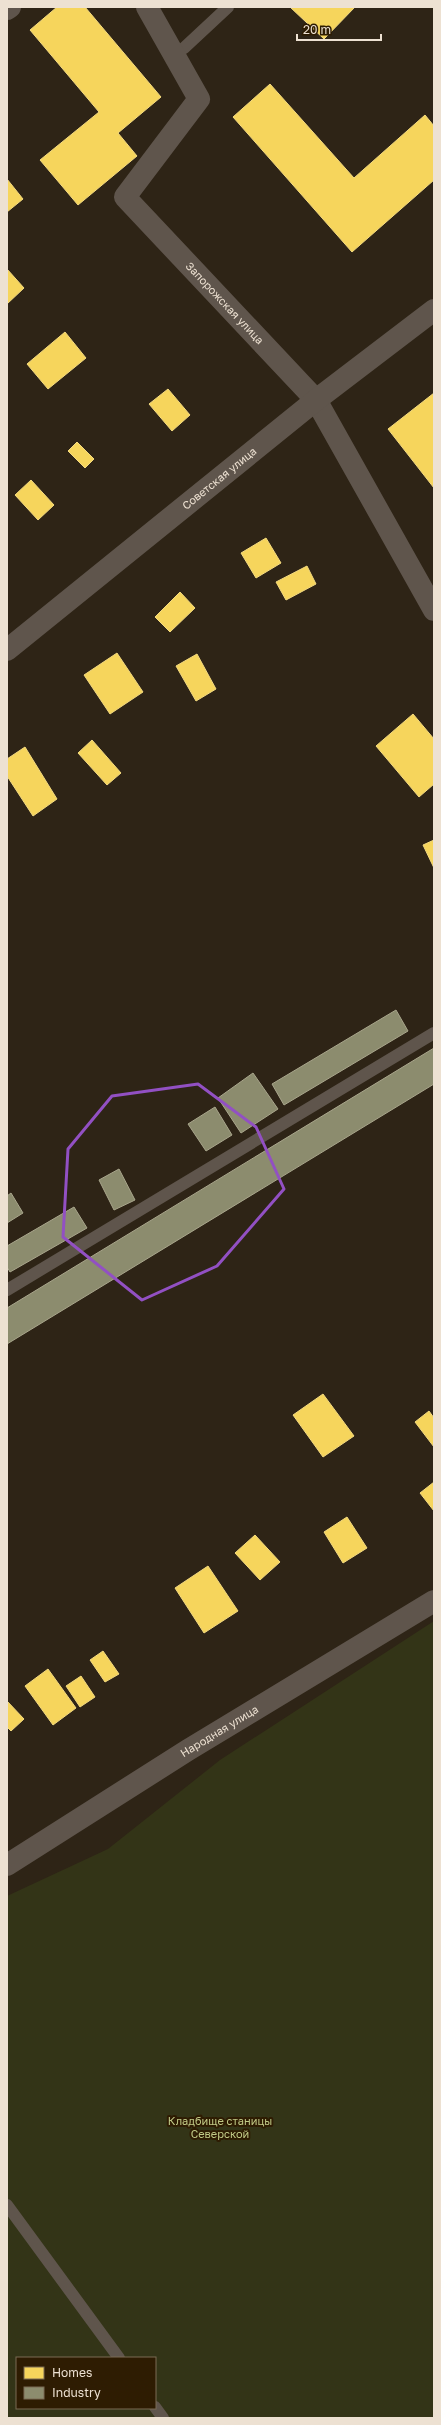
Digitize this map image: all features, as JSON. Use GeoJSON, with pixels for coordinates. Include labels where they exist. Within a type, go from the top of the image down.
{"type":"FeatureCollection","features":[{"type":"Feature","properties":{"kind":"street","name":"Запорожская улица"},"geometry":{"type":"LineString","coordinates":[[147,7],[199,99],[125,197],[316,400],[434,610]]}},
{"type":"Feature","properties":{"kind":"street","name":"Советская улица"},"geometry":{"type":"LineString","coordinates":[[7,650],[316,400],[434,310]]}},
{"type":"Feature","properties":{"kind":"street","name":"Народная улица"},"geometry":{"type":"LineString","coordinates":[[7,1865],[188,1750],[434,1601]]}},
{"type":"Feature","properties":{"kind":"lane"},"geometry":{"type":"LineString","coordinates":[[184,48],[228,7]]}},
{"type":"Feature","properties":{"kind":"lane"},"geometry":{"type":"LineString","coordinates":[[7,1290],[434,1033]]}},
{"type":"Feature","properties":{"kind":"lane"},"geometry":{"type":"LineString","coordinates":[[7,2205],[118,2357]]}},
{"type":"Feature","properties":{"kind":"lane"},"geometry":{"type":"LineString","coordinates":[[156,2408],[163,2418]]}},
{"type":"Feature","properties":{"kind":"highlighted area"},"geometry":{"type":"Polygon","coordinates":[[[198,1084],[256,1127],[284,1189],[217,1266],[142,1300],[63,1237],[68,1149],[112,1096],[198,1084]]]}},
{"type":"Feature","properties":{"kind":"green space","name":"Кладбище станицы Северской"},"geometry":{"type":"Polygon","coordinates":[[[434,1621],[434,2418],[7,2418],[7,1896],[108,1849],[220,1760],[434,1621]]]}},
{"type":"Feature","properties":{"kind":"building: Homes"},"geometry":{"type":"Polygon","coordinates":[[[57,7],[85,7],[161,97],[118,133],[137,156],[78,205],[40,160],[99,112],[30,30],[57,7]]]}},
{"type":"Feature","properties":{"kind":"building: Homes"},"geometry":{"type":"Polygon","coordinates":[[[290,7],[355,7],[324,39],[290,7]]]}},
{"type":"Feature","properties":{"kind":"building: Homes"},"geometry":{"type":"Polygon","coordinates":[[[270,84],[354,178],[425,115],[434,126],[434,180],[352,252],[233,117],[270,84]]]}},
{"type":"Feature","properties":{"kind":"building: Homes"},"geometry":{"type":"Polygon","coordinates":[[[7,179],[23,199],[7,212],[7,179]]]}},
{"type":"Feature","properties":{"kind":"building: Homes"},"geometry":{"type":"Polygon","coordinates":[[[7,269],[24,288],[7,304],[7,269]]]}},
{"type":"Feature","properties":{"kind":"building: Homes"},"geometry":{"type":"Polygon","coordinates":[[[65,332],[86,358],[48,389],[27,364],[65,332]]]}},
{"type":"Feature","properties":{"kind":"building: Homes"},"geometry":{"type":"Polygon","coordinates":[[[168,389],[190,415],[172,431],[149,404],[168,389]]]}},
{"type":"Feature","properties":{"kind":"building: Homes"},"geometry":{"type":"Polygon","coordinates":[[[434,393],[434,488],[388,429],[434,393]]]}},
{"type":"Feature","properties":{"kind":"building: Homes"},"geometry":{"type":"Polygon","coordinates":[[[77,442],[94,459],[85,468],[68,451],[77,442]]]}},
{"type":"Feature","properties":{"kind":"building: Homes"},"geometry":{"type":"Polygon","coordinates":[[[31,480],[54,505],[38,520],[15,495],[31,480]]]}},
{"type":"Feature","properties":{"kind":"building: Homes"},"geometry":{"type":"Polygon","coordinates":[[[266,538],[281,563],[256,578],[241,553],[266,538]]]}},
{"type":"Feature","properties":{"kind":"building: Homes"},"geometry":{"type":"Polygon","coordinates":[[[307,566],[316,584],[286,600],[276,582],[307,566]]]}},
{"type":"Feature","properties":{"kind":"building: Homes"},"geometry":{"type":"Polygon","coordinates":[[[180,592],[195,608],[170,632],[155,617],[180,592]]]}},
{"type":"Feature","properties":{"kind":"building: Homes"},"geometry":{"type":"Polygon","coordinates":[[[117,653],[143,692],[110,714],[84,675],[117,653]]]}},
{"type":"Feature","properties":{"kind":"building: Homes"},"geometry":{"type":"Polygon","coordinates":[[[197,654],[216,689],[196,701],[176,666],[197,654]]]}},
{"type":"Feature","properties":{"kind":"building: Homes"},"geometry":{"type":"Polygon","coordinates":[[[413,714],[434,739],[434,784],[419,797],[376,746],[413,714]]]}},
{"type":"Feature","properties":{"kind":"building: Homes"},"geometry":{"type":"Polygon","coordinates":[[[92,740],[121,773],[107,785],[78,753],[92,740]]]}},
{"type":"Feature","properties":{"kind":"building: Homes"},"geometry":{"type":"Polygon","coordinates":[[[25,747],[57,799],[33,816],[7,776],[7,759],[25,747]]]}},
{"type":"Feature","properties":{"kind":"building: Homes"},"geometry":{"type":"Polygon","coordinates":[[[434,840],[434,868],[423,845],[434,840]]]}},
{"type":"Feature","properties":{"kind":"building: Homes"},"geometry":{"type":"Polygon","coordinates":[[[323,1394],[354,1436],[323,1457],[293,1415],[323,1394]]]}},
{"type":"Feature","properties":{"kind":"building: Homes"},"geometry":{"type":"Polygon","coordinates":[[[429,1411],[434,1418],[434,1447],[415,1422],[429,1411]]]}},
{"type":"Feature","properties":{"kind":"building: Homes"},"geometry":{"type":"Polygon","coordinates":[[[434,1482],[434,1511],[420,1493],[434,1482]]]}},
{"type":"Feature","properties":{"kind":"building: Homes"},"geometry":{"type":"Polygon","coordinates":[[[347,1517],[367,1548],[343,1563],[324,1532],[347,1517]]]}},
{"type":"Feature","properties":{"kind":"building: Homes"},"geometry":{"type":"Polygon","coordinates":[[[255,1535],[280,1562],[260,1580],[235,1553],[255,1535]]]}},
{"type":"Feature","properties":{"kind":"building: Homes"},"geometry":{"type":"Polygon","coordinates":[[[208,1566],[238,1611],[204,1633],[175,1588],[208,1566]]]}},
{"type":"Feature","properties":{"kind":"building: Homes"},"geometry":{"type":"Polygon","coordinates":[[[103,1651],[119,1674],[105,1682],[90,1660],[103,1651]]]}},
{"type":"Feature","properties":{"kind":"building: Homes"},"geometry":{"type":"Polygon","coordinates":[[[48,1669],[76,1708],[53,1725],[25,1686],[48,1669]]]}},
{"type":"Feature","properties":{"kind":"building: Homes"},"geometry":{"type":"Polygon","coordinates":[[[81,1676],[95,1697],[80,1707],[66,1686],[81,1676]]]}},
{"type":"Feature","properties":{"kind":"building: Homes"},"geometry":{"type":"Polygon","coordinates":[[[7,1701],[24,1719],[11,1731],[7,1727],[7,1701]]]}},
{"type":"Feature","properties":{"kind":"building: Industry"},"geometry":{"type":"Polygon","coordinates":[[[396,1010],[408,1031],[284,1105],[272,1084],[396,1010]]]}},
{"type":"Feature","properties":{"kind":"building: Industry"},"geometry":{"type":"Polygon","coordinates":[[[434,1048],[434,1084],[7,1344],[7,1308],[434,1048]]]}},
{"type":"Feature","properties":{"kind":"building: Industry"},"geometry":{"type":"Polygon","coordinates":[[[253,1073],[278,1109],[241,1133],[218,1098],[253,1073]]]}},
{"type":"Feature","properties":{"kind":"building: Industry"},"geometry":{"type":"Polygon","coordinates":[[[215,1107],[232,1135],[206,1151],[188,1124],[215,1107]]]}},
{"type":"Feature","properties":{"kind":"building: Industry"},"geometry":{"type":"Polygon","coordinates":[[[119,1169],[135,1200],[114,1210],[99,1180],[119,1169]]]}},
{"type":"Feature","properties":{"kind":"building: Industry"},"geometry":{"type":"Polygon","coordinates":[[[11,1193],[23,1213],[7,1223],[7,1196],[11,1193]]]}},
{"type":"Feature","properties":{"kind":"building: Industry"},"geometry":{"type":"Polygon","coordinates":[[[74,1207],[87,1228],[10,1272],[7,1267],[7,1246],[74,1207]]]}}]}
